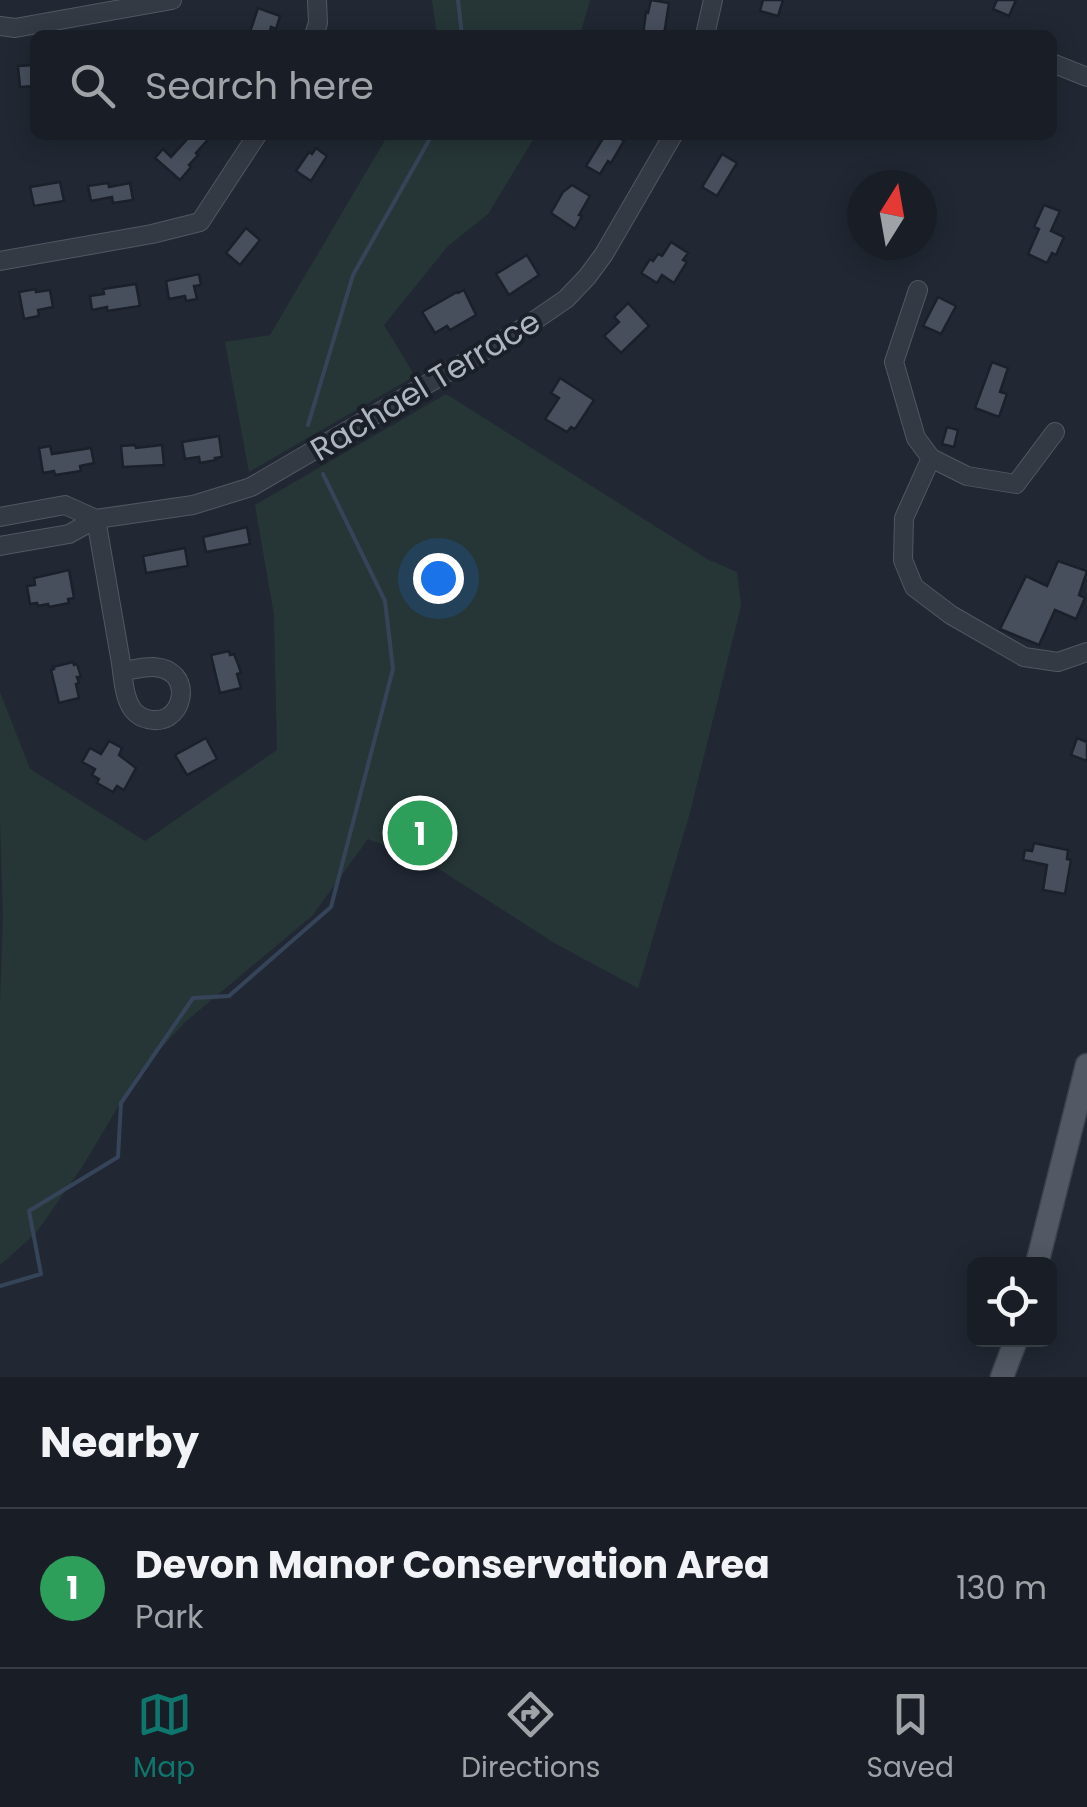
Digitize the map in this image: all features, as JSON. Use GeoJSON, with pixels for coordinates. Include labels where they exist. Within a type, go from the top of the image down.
{"type":"FeatureCollection","features":[{"type":"Feature","properties":{"kind":"main road"},"geometry":{"type":"LineString","coordinates":[[1039,1257],[1087,1065]]}},
{"type":"Feature","properties":{"kind":"main road"},"geometry":{"type":"LineString","coordinates":[[1002,1377],[1013,1347]]}},
{"type":"Feature","properties":{"kind":"street"},"geometry":{"type":"LineString","coordinates":[[0,26],[15,28],[172,0]]}},
{"type":"Feature","properties":{"kind":"street"},"geometry":{"type":"LineString","coordinates":[[316,30],[317,0]]}},
{"type":"Feature","properties":{"kind":"street"},"geometry":{"type":"LineString","coordinates":[[705,30],[713,0]]}},
{"type":"Feature","properties":{"kind":"street"},"geometry":{"type":"LineString","coordinates":[[1057,66],[1087,77]]}},
{"type":"Feature","properties":{"kind":"street"},"geometry":{"type":"LineString","coordinates":[[0,260],[200,222],[254,140]]}},
{"type":"Feature","properties":{"kind":"street","name":"Rachael Terrace"},"geometry":{"type":"LineString","coordinates":[[0,546],[70,534],[96,518],[182,507],[251,487],[553,309],[595,267],[670,140]]}},
{"type":"Feature","properties":{"kind":"street"},"geometry":{"type":"LineString","coordinates":[[918,290],[894,362],[916,438],[931,458],[968,476],[1016,484],[1055,432]]}},
{"type":"Feature","properties":{"kind":"street"},"geometry":{"type":"LineString","coordinates":[[931,458],[904,518],[903,560],[914,587],[952,616],[1024,658],[1058,662],[1087,652]]}},
{"type":"Feature","properties":{"kind":"street","name":"Rachael Terrace"},"geometry":{"type":"LineString","coordinates":[[0,517],[65,505],[96,518]]}},
{"type":"Feature","properties":{"kind":"street"},"geometry":{"type":"LineString","coordinates":[[96,518],[123,672]]}},
{"type":"Feature","properties":{"kind":"shaded area"},"geometry":{"type":"Polygon","coordinates":[[[432,0],[590,0],[581,30],[436,30],[432,0]]]}},
{"type":"Feature","properties":{"kind":"shaded area"},"geometry":{"type":"Polygon","coordinates":[[[385,140],[533,140],[488,214],[448,246],[384,325],[415,376],[249,472],[225,342],[270,335],[385,140]]]}},
{"type":"Feature","properties":{"kind":"shaded area"},"geometry":{"type":"Polygon","coordinates":[[[446,394],[707,559],[737,572],[741,606],[689,816],[638,988],[556,944],[428,862],[368,839],[312,916],[184,1023],[137,1075],[82,1167],[36,1233],[0,1265],[0,692],[30,769],[145,841],[277,750],[274,615],[255,505],[446,394]]]}},
{"type":"Feature","properties":{"kind":"building"},"geometry":{"type":"Polygon","coordinates":[[[651,0],[669,3],[665,30],[644,30],[651,0]]]}},
{"type":"Feature","properties":{"kind":"building"},"geometry":{"type":"Polygon","coordinates":[[[763,0],[783,0],[778,16],[760,11],[763,0]]]}},
{"type":"Feature","properties":{"kind":"building"},"geometry":{"type":"Polygon","coordinates":[[[997,0],[1016,0],[1009,16],[993,9],[997,0]]]}},
{"type":"Feature","properties":{"kind":"building"},"geometry":{"type":"Polygon","coordinates":[[[258,8],[280,16],[276,29],[251,30],[258,8]]]}},
{"type":"Feature","properties":{"kind":"building"},"geometry":{"type":"Polygon","coordinates":[[[30,65],[30,86],[20,87],[18,66],[30,65]]]}},
{"type":"Feature","properties":{"kind":"building"},"geometry":{"type":"Polygon","coordinates":[[[186,140],[208,140],[180,180],[155,158],[163,149],[171,157],[186,140]]]}},
{"type":"Feature","properties":{"kind":"building"},"geometry":{"type":"Polygon","coordinates":[[[602,140],[624,141],[600,174],[586,166],[602,140]]]}},
{"type":"Feature","properties":{"kind":"building"},"geometry":{"type":"Polygon","coordinates":[[[316,148],[327,156],[311,181],[296,171],[316,148]]]}},
{"type":"Feature","properties":{"kind":"building"},"geometry":{"type":"Polygon","coordinates":[[[722,154],[737,163],[717,196],[702,187],[722,154]]]}},
{"type":"Feature","properties":{"kind":"building"},"geometry":{"type":"Polygon","coordinates":[[[60,182],[64,201],[34,206],[30,187],[60,182]]]}},
{"type":"Feature","properties":{"kind":"building"},"geometry":{"type":"Polygon","coordinates":[[[108,183],[109,187],[130,183],[133,200],[113,203],[112,197],[91,201],[88,186],[108,183]]]}},
{"type":"Feature","properties":{"kind":"building"},"geometry":{"type":"Polygon","coordinates":[[[572,185],[590,196],[575,229],[551,213],[572,185]]]}},
{"type":"Feature","properties":{"kind":"building"},"geometry":{"type":"Polygon","coordinates":[[[1044,205],[1060,211],[1051,231],[1064,237],[1056,255],[1052,253],[1047,263],[1028,254],[1044,205]]]}},
{"type":"Feature","properties":{"kind":"building"},"geometry":{"type":"Polygon","coordinates":[[[246,228],[260,240],[240,265],[226,253],[246,228]]]}},
{"type":"Feature","properties":{"kind":"building"},"geometry":{"type":"Polygon","coordinates":[[[671,242],[688,253],[683,260],[687,262],[674,283],[662,275],[657,283],[641,273],[650,259],[662,256],[671,242]]]}},
{"type":"Feature","properties":{"kind":"building"},"geometry":{"type":"Polygon","coordinates":[[[527,255],[539,275],[509,295],[496,274],[527,255]]]}},
{"type":"Feature","properties":{"kind":"building"},"geometry":{"type":"Polygon","coordinates":[[[199,274],[201,285],[194,286],[197,299],[169,299],[166,281],[199,274]]]}},
{"type":"Feature","properties":{"kind":"building"},"geometry":{"type":"Polygon","coordinates":[[[136,284],[140,306],[92,310],[90,296],[104,294],[103,289],[136,284]]]}},
{"type":"Feature","properties":{"kind":"building"},"geometry":{"type":"Polygon","coordinates":[[[50,290],[53,307],[24,319],[19,292],[50,290]]]}},
{"type":"Feature","properties":{"kind":"building"},"geometry":{"type":"Polygon","coordinates":[[[464,290],[476,315],[450,330],[447,326],[435,333],[422,312],[464,290]]]}},
{"type":"Feature","properties":{"kind":"building"},"geometry":{"type":"Polygon","coordinates":[[[938,297],[956,306],[941,334],[923,326],[938,297]]]}},
{"type":"Feature","properties":{"kind":"building"},"geometry":{"type":"Polygon","coordinates":[[[628,303],[649,326],[621,353],[604,336],[619,322],[614,317],[628,303]]]}},
{"type":"Feature","properties":{"kind":"building"},"geometry":{"type":"Polygon","coordinates":[[[992,362],[1008,368],[1000,392],[1007,394],[999,417],[975,408],[992,362]]]}},
{"type":"Feature","properties":{"kind":"building"},"geometry":{"type":"Polygon","coordinates":[[[560,378],[594,400],[575,429],[571,427],[567,432],[545,419],[559,398],[551,393],[560,378]]]}},
{"type":"Feature","properties":{"kind":"building"},"geometry":{"type":"Polygon","coordinates":[[[947,427],[958,430],[954,447],[942,444],[947,427]]]}},
{"type":"Feature","properties":{"kind":"building"},"geometry":{"type":"Polygon","coordinates":[[[219,436],[222,457],[200,463],[199,457],[185,459],[182,442],[219,436]]]}},
{"type":"Feature","properties":{"kind":"building"},"geometry":{"type":"Polygon","coordinates":[[[162,445],[164,465],[123,467],[121,446],[162,445]]]}},
{"type":"Feature","properties":{"kind":"building"},"geometry":{"type":"Polygon","coordinates":[[[50,446],[52,454],[91,448],[94,463],[80,466],[81,471],[43,473],[39,448],[50,446]]]}},
{"type":"Feature","properties":{"kind":"building"},"geometry":{"type":"Polygon","coordinates":[[[247,527],[250,544],[206,552],[203,537],[247,527]]]}},
{"type":"Feature","properties":{"kind":"building"},"geometry":{"type":"Polygon","coordinates":[[[185,548],[188,566],[146,573],[143,556],[185,548]]]}},
{"type":"Feature","properties":{"kind":"building"},"geometry":{"type":"Polygon","coordinates":[[[1058,561],[1087,571],[1079,595],[1085,598],[1076,619],[1055,610],[1039,645],[1000,629],[1026,576],[1047,586],[1058,561]]]}},
{"type":"Feature","properties":{"kind":"building"},"geometry":{"type":"Polygon","coordinates":[[[69,570],[74,598],[68,599],[69,603],[49,607],[30,604],[27,586],[35,585],[34,578],[69,570]]]}},
{"type":"Feature","properties":{"kind":"building"},"geometry":{"type":"Polygon","coordinates":[[[229,651],[241,673],[237,674],[241,688],[220,693],[211,655],[229,651]]]}},
{"type":"Feature","properties":{"kind":"building"},"geometry":{"type":"Polygon","coordinates":[[[73,662],[81,677],[77,677],[76,684],[79,698],[59,703],[51,670],[73,662]]]}},
{"type":"Feature","properties":{"kind":"building"},"geometry":{"type":"Polygon","coordinates":[[[206,738],[217,759],[187,775],[175,755],[206,738]]]}},
{"type":"Feature","properties":{"kind":"building"},"geometry":{"type":"Polygon","coordinates":[[[1077,738],[1087,742],[1087,761],[1071,755],[1077,738]]]}},
{"type":"Feature","properties":{"kind":"building"},"geometry":{"type":"Polygon","coordinates":[[[109,741],[122,748],[119,755],[136,768],[124,790],[117,786],[113,792],[97,783],[99,779],[92,775],[95,769],[82,762],[90,748],[101,754],[109,741]]]}},
{"type":"Feature","properties":{"kind":"building"},"geometry":{"type":"Polygon","coordinates":[[[1034,843],[1068,850],[1067,859],[1071,860],[1065,894],[1043,890],[1047,865],[1023,860],[1025,850],[1032,851],[1034,843]]]}},
{"type":"Feature","properties":{"kind":"waterway"},"geometry":{"type":"LineString","coordinates":[[458,0],[461,30]]}},
{"type":"Feature","properties":{"kind":"waterway"},"geometry":{"type":"LineString","coordinates":[[308,425],[353,275],[429,140]]}},
{"type":"Feature","properties":{"kind":"waterway"},"geometry":{"type":"LineString","coordinates":[[0,1286],[41,1274],[29,1211],[118,1157],[121,1103],[193,998],[229,996],[331,907],[393,669],[385,601],[323,474]]}},
{"type":"Feature","properties":{"kind":"place","name":"Devon Manor Conservation Area"},"geometry":{"type":"Point","coordinates":[420,833]}}]}
